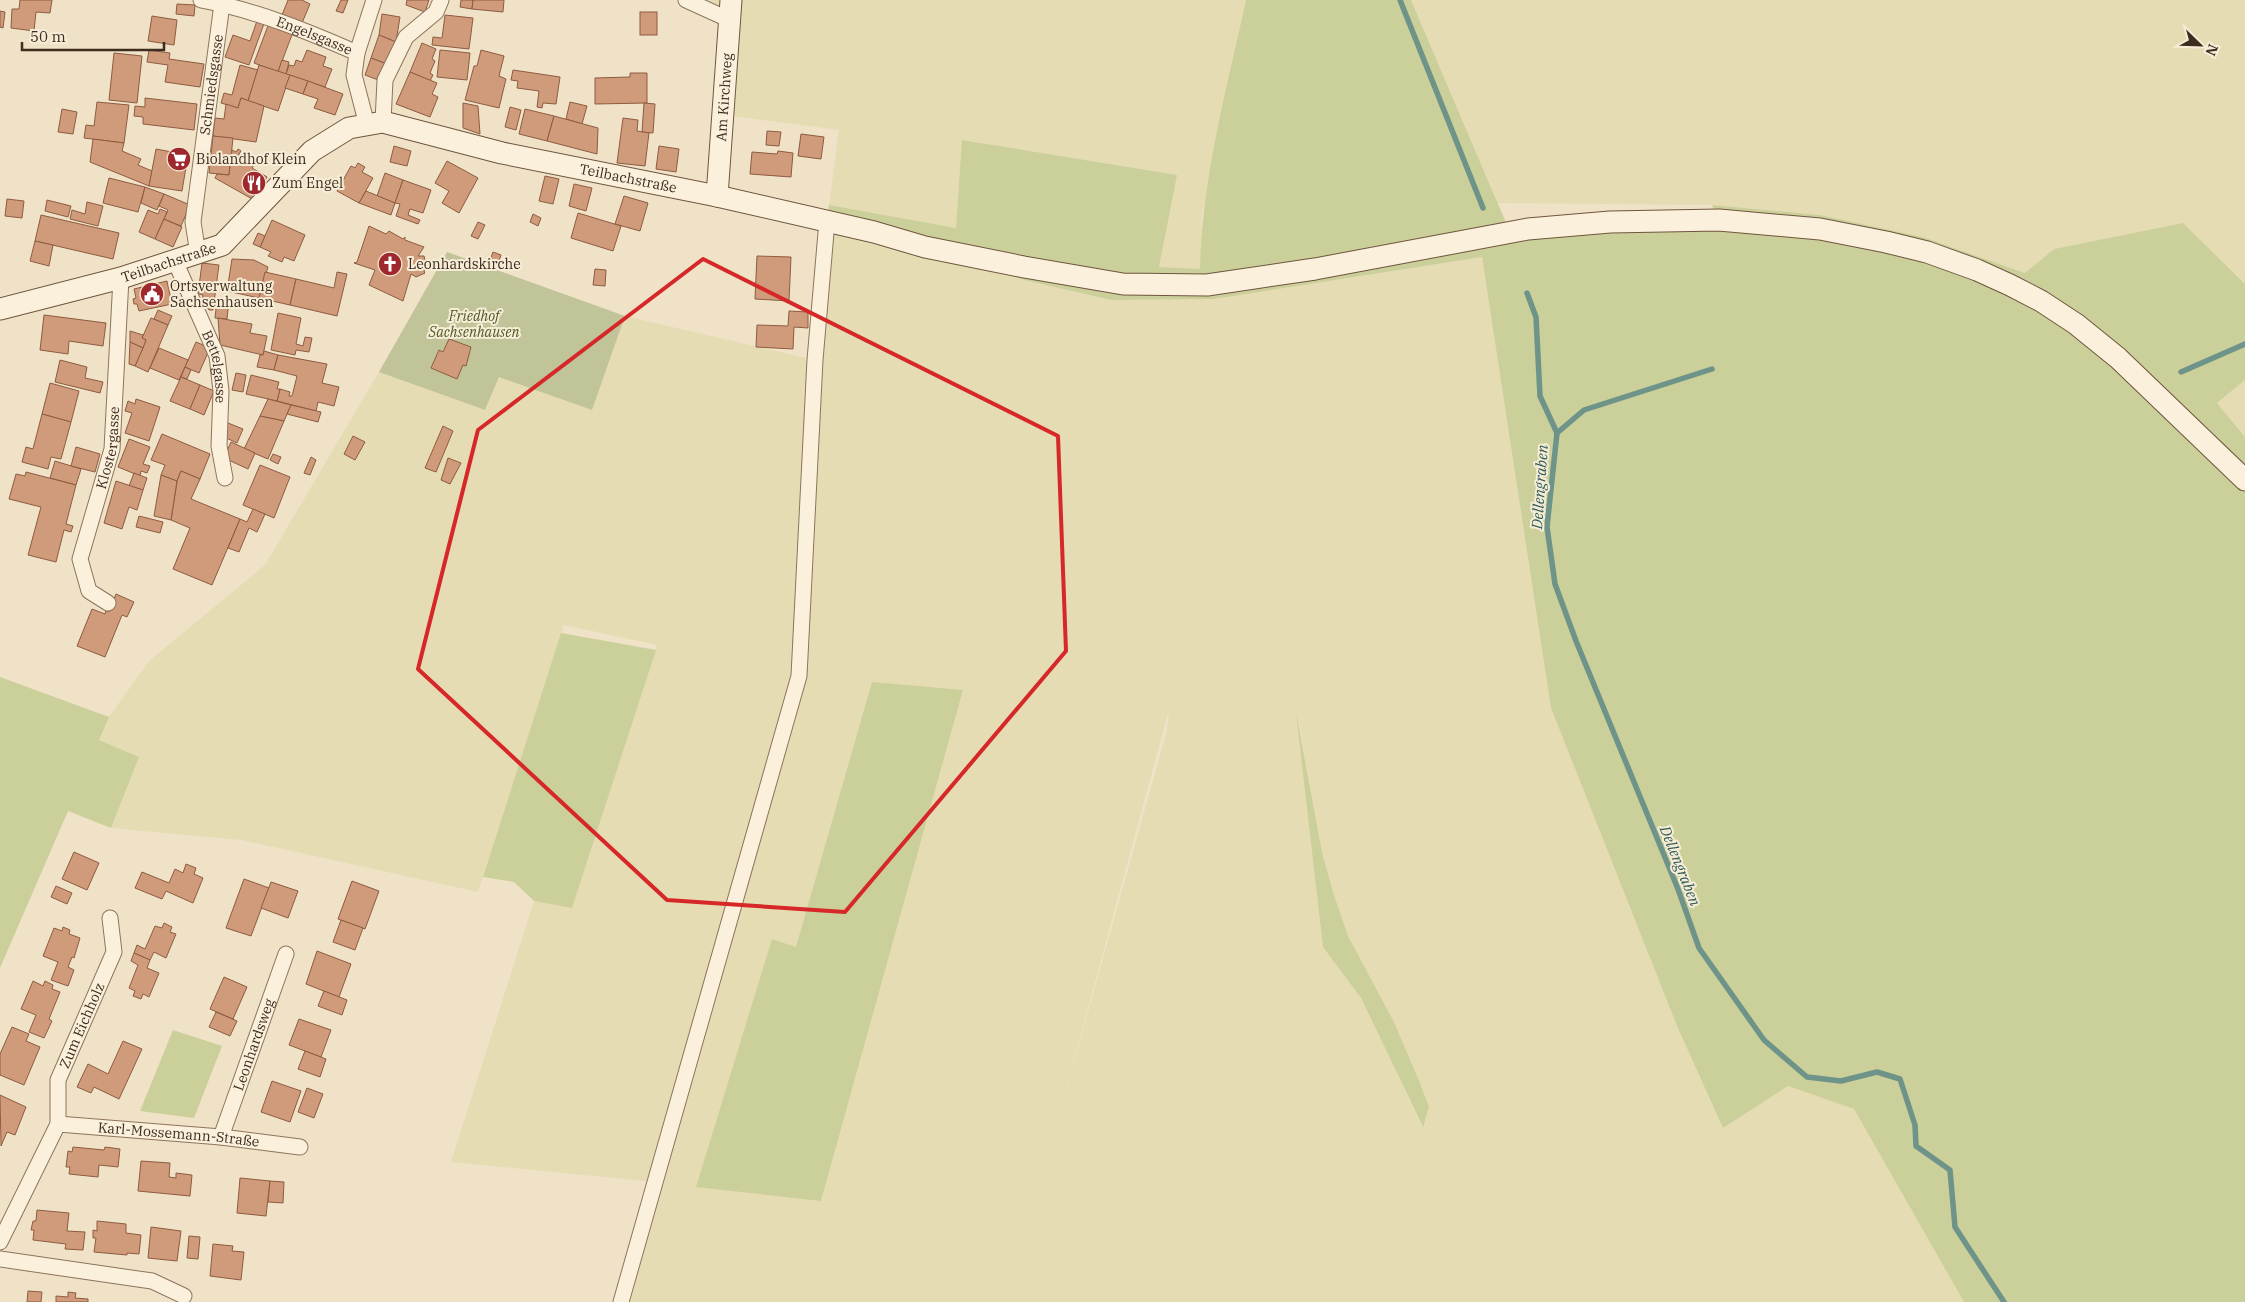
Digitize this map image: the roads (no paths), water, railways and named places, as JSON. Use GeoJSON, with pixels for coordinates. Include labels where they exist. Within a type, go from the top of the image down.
{"type":"FeatureCollection","features":[{"type":"Feature","properties":{"kind":"street","name":"Engelsgasse"},"geometry":{"type":"LineString","coordinates":[[201,0],[222,4],[300,29],[357,53],[354,75],[375,123]]}},
{"type":"Feature","properties":{"kind":"street"},"geometry":{"type":"LineString","coordinates":[[357,53],[374,0]]}},
{"type":"Feature","properties":{"kind":"street"},"geometry":{"type":"LineString","coordinates":[[375,123],[385,80],[406,36],[436,12],[441,0]]}},
{"type":"Feature","properties":{"kind":"street"},"geometry":{"type":"LineString","coordinates":[[686,0],[730,10]]}},
{"type":"Feature","properties":{"kind":"street","name":"Schmiedsgasse"},"geometry":{"type":"LineString","coordinates":[[198,254],[193,222],[222,4]]}},
{"type":"Feature","properties":{"kind":"street","name":"Am Kirchweg"},"geometry":{"type":"LineString","coordinates":[[717,196],[730,10]]}},
{"type":"Feature","properties":{"kind":"street","name":"Teilbachstraße"},"geometry":{"type":"LineString","coordinates":[[0,309],[121,278],[222,245],[312,151],[349,128],[375,123],[502,153],[717,196],[874,232],[925,247],[1103,281],[1158,286],[1207,285],[1315,269],[1528,229],[1610,222],[1718,220],[1820,229],[1927,252],[1977,270],[2041,300],[2076,324],[2118,358],[2245,480]]}},
{"type":"Feature","properties":{"kind":"street"},"geometry":{"type":"LineString","coordinates":[[621,1302],[799,676],[815,369],[827,221]]}},
{"type":"Feature","properties":{"kind":"street","name":"Bettelgasse"},"geometry":{"type":"LineString","coordinates":[[174,261],[217,356],[221,391],[219,446],[225,478]]}},
{"type":"Feature","properties":{"kind":"street","name":"Klostergasse"},"geometry":{"type":"LineString","coordinates":[[108,603],[89,591],[80,559],[112,449],[121,278]]}},
{"type":"Feature","properties":{"kind":"street","name":"Zum Eichholz"},"geometry":{"type":"LineString","coordinates":[[0,1242],[58,1124],[58,1080],[114,952],[110,918]]}},
{"type":"Feature","properties":{"kind":"street","name":"Leonhardsweg"},"geometry":{"type":"LineString","coordinates":[[221,1137],[286,954]]}},
{"type":"Feature","properties":{"kind":"street","name":"Karl-Mossemann-Straße"},"geometry":{"type":"LineString","coordinates":[[58,1124],[221,1137],[300,1147]]}},
{"type":"Feature","properties":{"kind":"street"},"geometry":{"type":"LineString","coordinates":[[0,1259],[152,1281],[184,1296]]}},
{"type":"Feature","properties":{"kind":"waterway"},"geometry":{"type":"LineString","coordinates":[[1400,0],[1483,208]]}},
{"type":"Feature","properties":{"kind":"waterway","name":"Dellengraben"},"geometry":{"type":"LineString","coordinates":[[1527,293],[1536,317],[1540,396],[1557,433],[1547,527],[1555,584],[1576,641],[1678,889],[1699,948],[1764,1040],[1807,1077],[1841,1081],[1877,1072],[1900,1079],[1915,1125],[1916,1146],[1950,1170],[1955,1227],[2004,1302]]}},
{"type":"Feature","properties":{"kind":"waterway"},"geometry":{"type":"LineString","coordinates":[[2181,372],[2245,344]]}},
{"type":"Feature","properties":{"kind":"waterway"},"geometry":{"type":"LineString","coordinates":[[1557,433],[1584,410],[1712,369]]}},
{"type":"Feature","properties":{"kind":"place","name":"Biolandhof Klein"},"geometry":{"type":"Point","coordinates":[179,159]}},
{"type":"Feature","properties":{"kind":"place","name":"Zum Engel"},"geometry":{"type":"Point","coordinates":[254,183]}},
{"type":"Feature","properties":{"kind":"place","name":"Leonhardskirche"},"geometry":{"type":"Point","coordinates":[390,264]}},
{"type":"Feature","properties":{"kind":"place","name":"Ortsverwaltung Sachsenhausen"},"geometry":{"type":"Point","coordinates":[152,294]}},
{"type":"Feature","properties":{"kind":"park label","name":"Friedhof Sachsenhausen"},"geometry":{"type":"Point","coordinates":[474,324]}}]}
